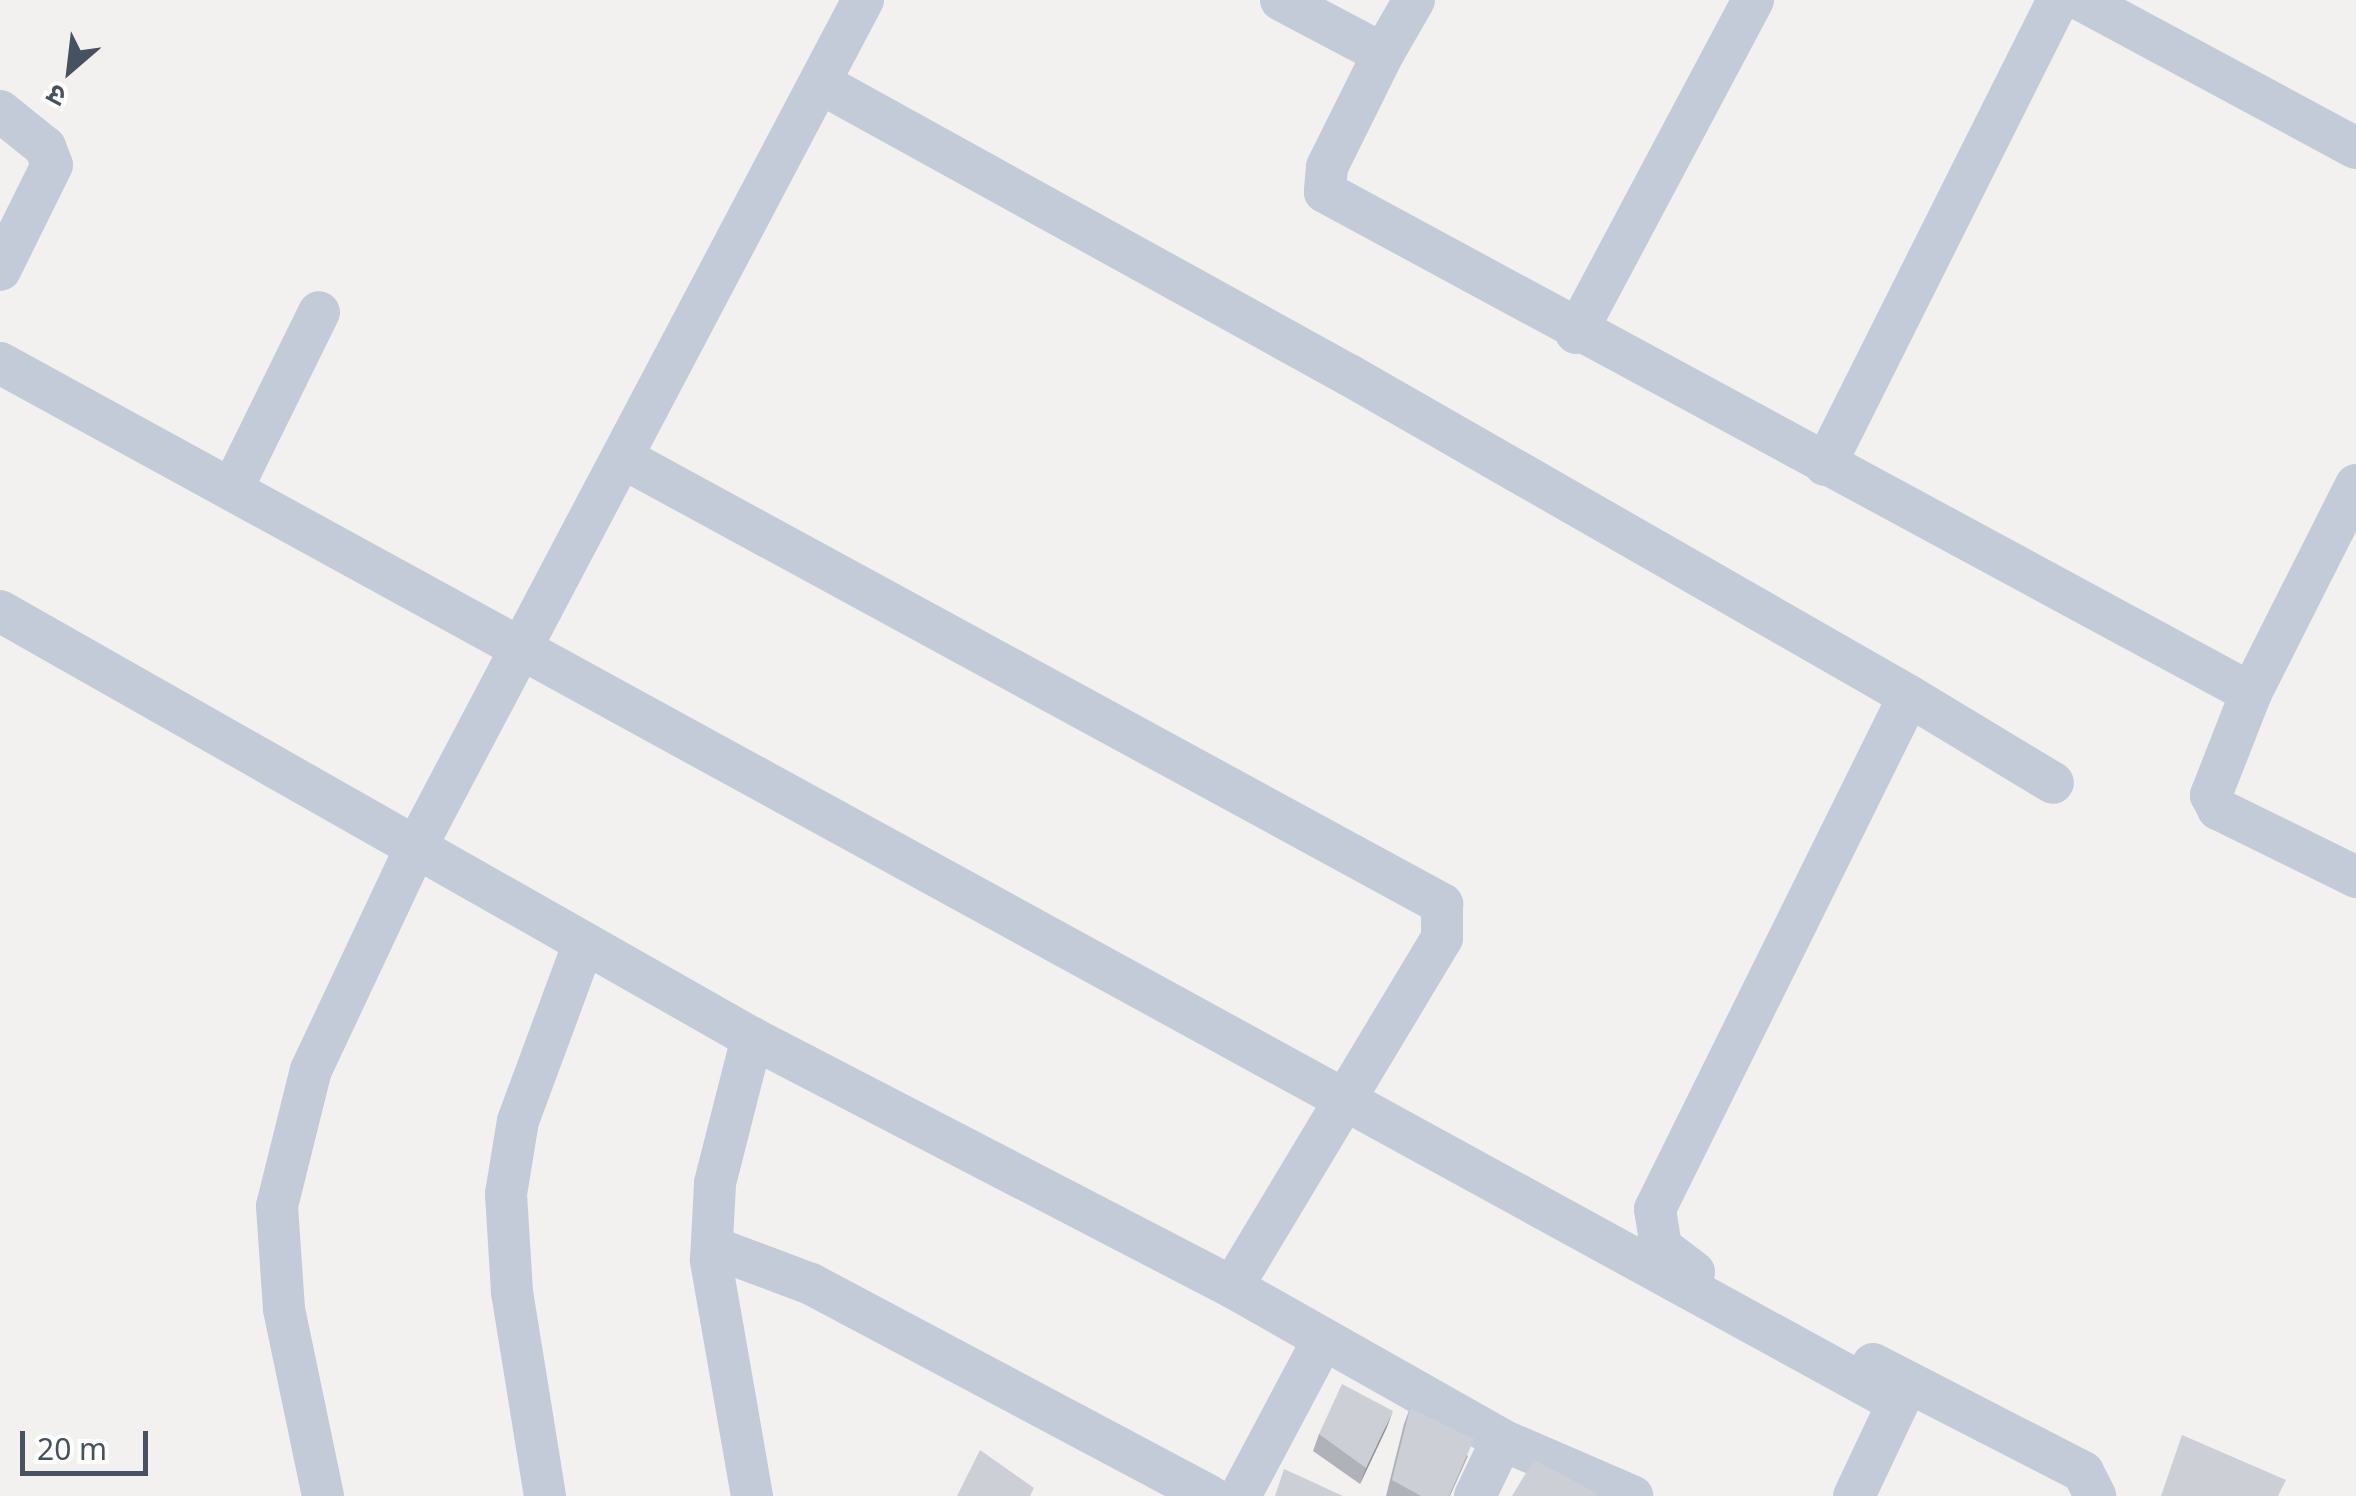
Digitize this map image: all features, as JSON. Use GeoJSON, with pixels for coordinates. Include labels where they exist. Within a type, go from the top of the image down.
{"type":"FeatureCollection","features":[{"type":"Feature","properties":{"kind":"street"},"geometry":{"type":"LineString","coordinates":[[323,1496],[284,1309],[276,1206],[312,1070],[416,847],[863,0]]}},
{"type":"Feature","properties":{"kind":"street"},"geometry":{"type":"LineString","coordinates":[[1281,0],[1384,54]]}},
{"type":"Feature","properties":{"kind":"street"},"geometry":{"type":"LineString","coordinates":[[1414,0],[1327,167],[1326,192],[1576,333],[2251,693]]}},
{"type":"Feature","properties":{"kind":"street"},"geometry":{"type":"LineString","coordinates":[[1576,333],[1753,0]]}},
{"type":"Feature","properties":{"kind":"street"},"geometry":{"type":"LineString","coordinates":[[1825,465],[2058,0]]}},
{"type":"Feature","properties":{"kind":"street"},"geometry":{"type":"LineString","coordinates":[[2081,0],[2356,148]]}},
{"type":"Feature","properties":{"kind":"street"},"geometry":{"type":"LineString","coordinates":[[822,84],[1348,374],[2053,783]]}},
{"type":"Feature","properties":{"kind":"street"},"geometry":{"type":"LineString","coordinates":[[0,111],[45,147],[52,165],[0,270]]}},
{"type":"Feature","properties":{"kind":"street"},"geometry":{"type":"LineString","coordinates":[[232,489],[319,312]]}},
{"type":"Feature","properties":{"kind":"street"},"geometry":{"type":"LineString","coordinates":[[0,363],[518,651],[1347,1096],[1898,1404],[1854,1496]]}},
{"type":"Feature","properties":{"kind":"street"},"geometry":{"type":"LineString","coordinates":[[623,458],[1442,904],[1442,938],[1232,1286]]}},
{"type":"Feature","properties":{"kind":"street"},"geometry":{"type":"LineString","coordinates":[[2356,485],[2251,693],[2211,789],[2214,804],[2356,878]]}},
{"type":"Feature","properties":{"kind":"street"},"geometry":{"type":"LineString","coordinates":[[0,612],[752,1038],[1232,1286],[1502,1440],[1632,1496]]}},
{"type":"Feature","properties":{"kind":"street"},"geometry":{"type":"LineString","coordinates":[[1909,696],[1654,1209],[1654,1230],[1683,1266],[2082,1472],[2095,1496]]}},
{"type":"Feature","properties":{"kind":"street"},"geometry":{"type":"LineString","coordinates":[[545,1496],[512,1292],[506,1194],[522,1108],[584,943]]}},
{"type":"Feature","properties":{"kind":"street"},"geometry":{"type":"LineString","coordinates":[[752,1038],[715,1183],[712,1247],[722,1348],[759,1491]]}},
{"type":"Feature","properties":{"kind":"street"},"geometry":{"type":"LineString","coordinates":[[712,1247],[811,1284],[1209,1496]]}},
{"type":"Feature","properties":{"kind":"street"},"geometry":{"type":"LineString","coordinates":[[1240,1496],[1323,1340]]}},
{"type":"Feature","properties":{"kind":"street"},"geometry":{"type":"LineString","coordinates":[[1475,1496],[1502,1440]]}},
{"type":"Feature","properties":{"kind":"building"},"geometry":{"type":"Polygon","coordinates":[[[1342,1384],[1393,1411],[1366,1468],[1319,1434],[1342,1384]]]}},
{"type":"Feature","properties":{"kind":"building"},"geometry":{"type":"Polygon","coordinates":[[[1410,1408],[1474,1439],[1449,1496],[1421,1496],[1392,1480],[1410,1408]]]}},
{"type":"Feature","properties":{"kind":"building"},"geometry":{"type":"Polygon","coordinates":[[[2182,1435],[2286,1480],[2278,1496],[2161,1496],[2182,1435]]]}},
{"type":"Feature","properties":{"kind":"building"},"geometry":{"type":"Polygon","coordinates":[[[980,1450],[1034,1488],[1030,1496],[957,1496],[980,1450]]]}},
{"type":"Feature","properties":{"kind":"building"},"geometry":{"type":"Polygon","coordinates":[[[1534,1460],[1597,1493],[1512,1496],[1534,1460]]]}},
{"type":"Feature","properties":{"kind":"building"},"geometry":{"type":"Polygon","coordinates":[[[1284,1469],[1343,1496],[1275,1496],[1284,1469]]]}}]}
